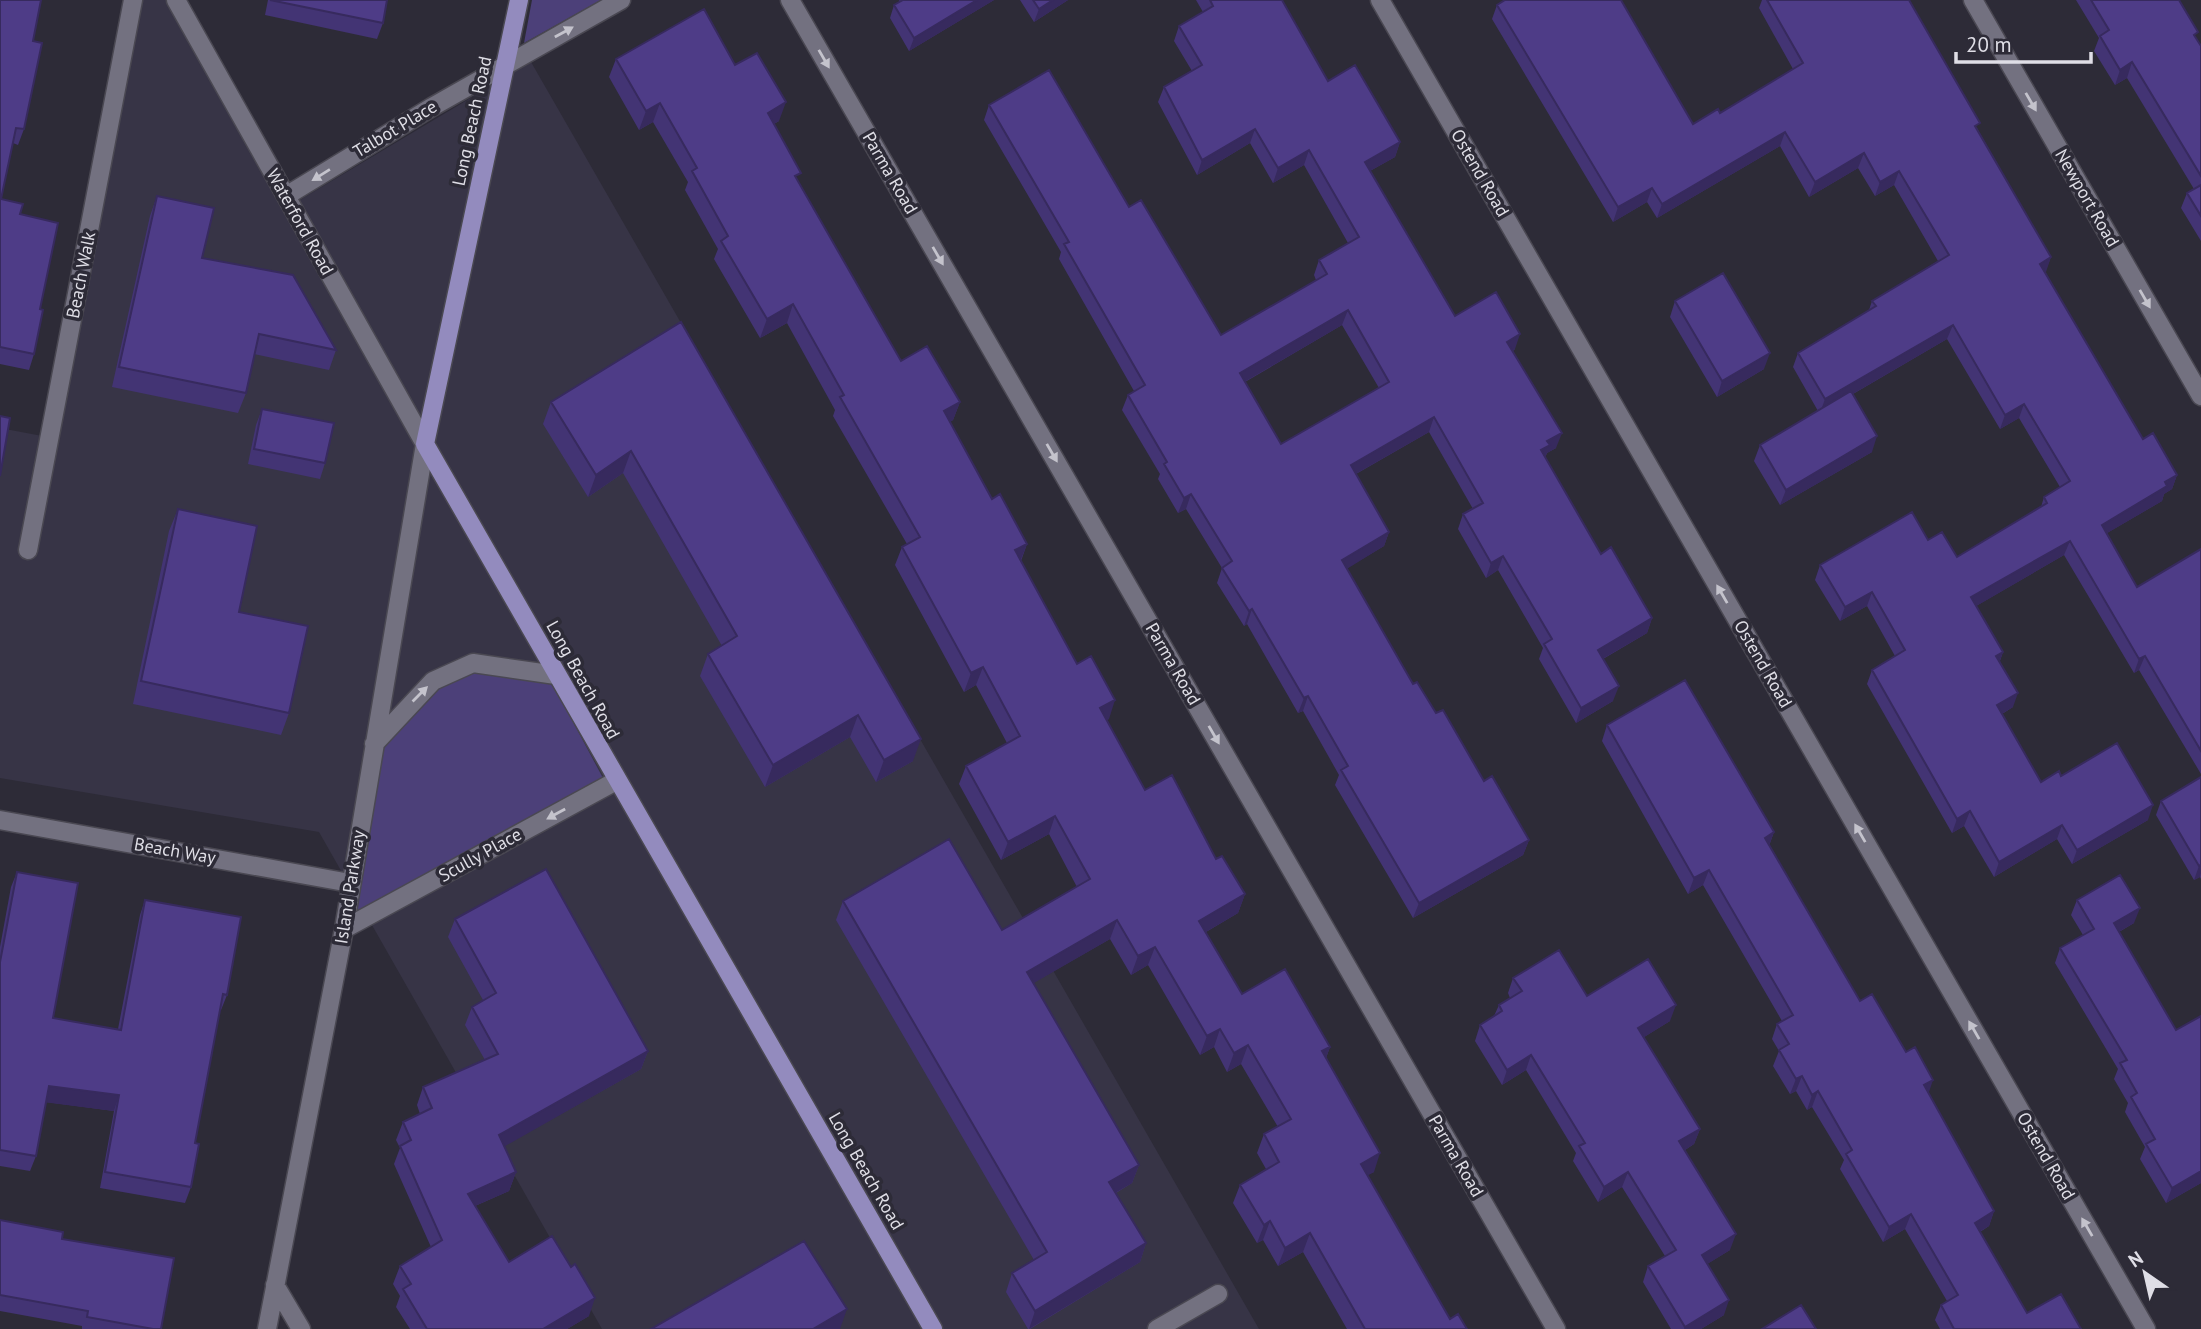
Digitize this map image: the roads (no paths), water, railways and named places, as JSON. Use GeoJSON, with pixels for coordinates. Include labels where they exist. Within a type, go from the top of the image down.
{"type":"FeatureCollection","features":[{"type":"Feature","properties":{"kind":"main road","name":"Long Beach Road"},"geometry":{"type":"LineString","coordinates":[[519,0],[425,444],[616,781],[933,1329]]}},
{"type":"Feature","properties":{"kind":"street","name":"Beach Walk"},"geometry":{"type":"LineString","coordinates":[[28,550],[133,0]]}},
{"type":"Feature","properties":{"kind":"street","name":"Waterford Road"},"geometry":{"type":"LineString","coordinates":[[176,0],[425,444]]}},
{"type":"Feature","properties":{"kind":"street","name":"Talbot Place"},"geometry":{"type":"LineString","coordinates":[[286,196],[621,0]]}},
{"type":"Feature","properties":{"kind":"street","name":"Parma Road"},"geometry":{"type":"LineString","coordinates":[[790,0],[1556,1329]]}},
{"type":"Feature","properties":{"kind":"street","name":"Ostend Road"},"geometry":{"type":"LineString","coordinates":[[1380,0],[2146,1329]]}},
{"type":"Feature","properties":{"kind":"street","name":"Newport Road"},"geometry":{"type":"LineString","coordinates":[[1973,0],[2201,396]]}},
{"type":"Feature","properties":{"kind":"street","name":"Island Parkway"},"geometry":{"type":"LineString","coordinates":[[267,1329],[344,929],[425,444]]}},
{"type":"Feature","properties":{"kind":"street"},"geometry":{"type":"LineString","coordinates":[[374,744],[433,681],[474,663],[556,675]]}},
{"type":"Feature","properties":{"kind":"street","name":"Scully Place"},"geometry":{"type":"LineString","coordinates":[[344,929],[616,781]]}},
{"type":"Feature","properties":{"kind":"street","name":"Beach Way"},"geometry":{"type":"LineString","coordinates":[[0,820],[350,883]]}},
{"type":"Feature","properties":{"kind":"street"},"geometry":{"type":"LineString","coordinates":[[275,1285],[301,1329]]}},
{"type":"Feature","properties":{"kind":"street"},"geometry":{"type":"LineString","coordinates":[[1157,1329],[1218,1294]]}}]}
